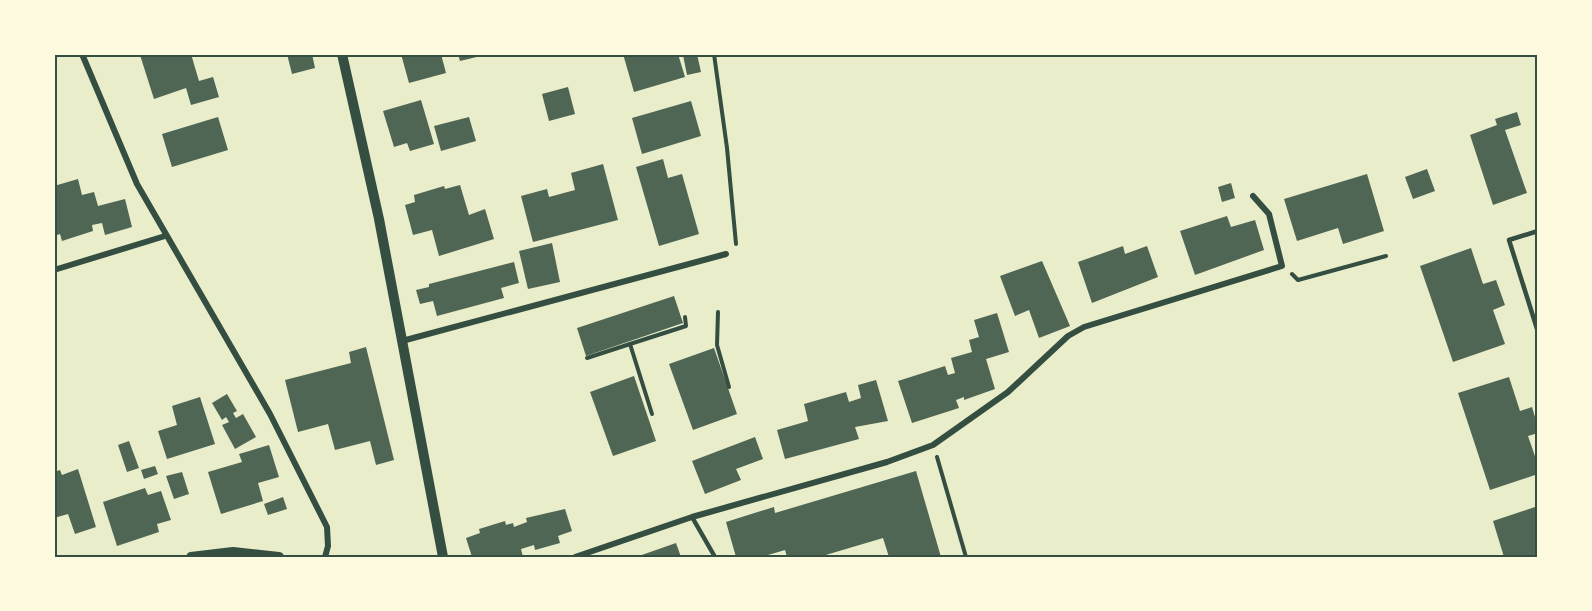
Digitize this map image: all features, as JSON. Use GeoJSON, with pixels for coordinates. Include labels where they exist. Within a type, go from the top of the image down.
{"type":"FeatureCollection","features":[{"type":"Feature","properties":{"kind":"street"},"geometry":{"type":"LineString","coordinates":[[82,54],[137,184],[270,414],[327,527],[328,546],[325,557]]}},
{"type":"Feature","properties":{"kind":"street"},"geometry":{"type":"LineString","coordinates":[[342,54],[379,219],[438,522],[442,557]]}},
{"type":"Feature","properties":{"kind":"street"},"geometry":{"type":"LineString","coordinates":[[574,557],[692,517],[887,462],[933,445],[1008,392],[1068,336],[1084,327],[1282,266],[1269,214],[1253,196]]}},
{"type":"Feature","properties":{"kind":"street"},"geometry":{"type":"LineString","coordinates":[[54,270],[165,236]]}},
{"type":"Feature","properties":{"kind":"street"},"geometry":{"type":"LineString","coordinates":[[402,341],[726,254]]}},
{"type":"Feature","properties":{"kind":"street"},"geometry":{"type":"LineString","coordinates":[[191,557],[234,552],[279,557]]}},
{"type":"Feature","properties":{"kind":"lane"},"geometry":{"type":"LineString","coordinates":[[1538,231],[1509,240],[1538,332]]}},
{"type":"Feature","properties":{"kind":"lane"},"geometry":{"type":"LineString","coordinates":[[692,517],[715,557]]}},
{"type":"Feature","properties":{"kind":"path"},"geometry":{"type":"LineString","coordinates":[[714,54],[727,148],[736,245],[726,254]]}},
{"type":"Feature","properties":{"kind":"path"},"geometry":{"type":"LineString","coordinates":[[1282,266],[1299,280],[1386,256]]}},
{"type":"Feature","properties":{"kind":"path"},"geometry":{"type":"LineString","coordinates":[[718,312],[717,345],[729,387]]}},
{"type":"Feature","properties":{"kind":"path"},"geometry":{"type":"LineString","coordinates":[[587,358],[686,326],[685,317]]}},
{"type":"Feature","properties":{"kind":"path"},"geometry":{"type":"LineString","coordinates":[[630,344],[652,414]]}},
{"type":"Feature","properties":{"kind":"path"},"geometry":{"type":"LineString","coordinates":[[933,445],[966,557]]}},
{"type":"Feature","properties":{"kind":"building"},"geometry":{"type":"Polygon","coordinates":[[[191,54],[199,81],[213,77],[219,97],[191,105],[186,88],[154,99],[140,55],[191,54]]]}},
{"type":"Feature","properties":{"kind":"building"},"geometry":{"type":"Polygon","coordinates":[[[287,54],[312,54],[315,68],[292,74],[287,54]]]}},
{"type":"Feature","properties":{"kind":"building"},"geometry":{"type":"Polygon","coordinates":[[[401,54],[441,54],[446,73],[409,83],[401,54]]]}},
{"type":"Feature","properties":{"kind":"building"},"geometry":{"type":"Polygon","coordinates":[[[458,54],[485,54],[485,55],[460,61],[458,54]]]}},
{"type":"Feature","properties":{"kind":"building"},"geometry":{"type":"Polygon","coordinates":[[[623,54],[678,54],[685,77],[634,92],[623,54]]]}},
{"type":"Feature","properties":{"kind":"building"},"geometry":{"type":"Polygon","coordinates":[[[697,54],[701,72],[687,75],[683,55],[697,54]]]}},
{"type":"Feature","properties":{"kind":"building"},"geometry":{"type":"Polygon","coordinates":[[[568,87],[575,114],[549,121],[542,94],[568,87]]]}},
{"type":"Feature","properties":{"kind":"building"},"geometry":{"type":"Polygon","coordinates":[[[421,100],[434,144],[410,151],[407,143],[394,147],[383,111],[421,100]]]}},
{"type":"Feature","properties":{"kind":"building"},"geometry":{"type":"Polygon","coordinates":[[[691,101],[701,136],[642,154],[632,118],[691,101]]]}},
{"type":"Feature","properties":{"kind":"building"},"geometry":{"type":"Polygon","coordinates":[[[1517,112],[1521,125],[1505,130],[1527,193],[1493,205],[1470,135],[1497,125],[1495,119],[1517,112]]]}},
{"type":"Feature","properties":{"kind":"building"},"geometry":{"type":"Polygon","coordinates":[[[218,117],[228,150],[172,167],[162,134],[218,117]]]}},
{"type":"Feature","properties":{"kind":"building"},"geometry":{"type":"Polygon","coordinates":[[[469,117],[476,141],[441,151],[434,126],[469,117]]]}},
{"type":"Feature","properties":{"kind":"building"},"geometry":{"type":"Polygon","coordinates":[[[663,159],[668,178],[682,174],[699,234],[659,246],[636,167],[663,159]]]}},
{"type":"Feature","properties":{"kind":"building"},"geometry":{"type":"Polygon","coordinates":[[[603,164],[618,220],[533,242],[521,196],[547,189],[549,197],[575,190],[571,173],[603,164]]]}},
{"type":"Feature","properties":{"kind":"building"},"geometry":{"type":"Polygon","coordinates":[[[1427,169],[1435,191],[1413,199],[1405,177],[1427,169]]]}},
{"type":"Feature","properties":{"kind":"building"},"geometry":{"type":"Polygon","coordinates":[[[1367,174],[1384,231],[1343,244],[1338,228],[1297,241],[1284,199],[1367,174]]]}},
{"type":"Feature","properties":{"kind":"building"},"geometry":{"type":"Polygon","coordinates":[[[78,179],[82,195],[94,192],[98,206],[125,199],[132,227],[105,235],[102,223],[92,225],[93,231],[62,241],[60,234],[54,236],[54,186],[78,179]]]}},
{"type":"Feature","properties":{"kind":"building"},"geometry":{"type":"Polygon","coordinates":[[[1231,183],[1235,198],[1222,202],[1218,187],[1231,183]]]}},
{"type":"Feature","properties":{"kind":"building"},"geometry":{"type":"Polygon","coordinates":[[[460,185],[469,215],[485,209],[494,239],[439,256],[432,230],[413,235],[405,205],[415,202],[414,195],[444,186],[445,189],[460,185]]]}},
{"type":"Feature","properties":{"kind":"building"},"geometry":{"type":"Polygon","coordinates":[[[1227,216],[1231,227],[1255,220],[1264,250],[1195,275],[1180,231],[1227,216]]]}},
{"type":"Feature","properties":{"kind":"building"},"geometry":{"type":"Polygon","coordinates":[[[552,243],[560,282],[528,289],[519,251],[552,243]]]}},
{"type":"Feature","properties":{"kind":"building"},"geometry":{"type":"Polygon","coordinates":[[[1123,246],[1125,254],[1147,246],[1158,277],[1092,303],[1078,262],[1123,246]]]}},
{"type":"Feature","properties":{"kind":"building"},"geometry":{"type":"Polygon","coordinates":[[[1471,248],[1483,284],[1496,280],[1505,305],[1493,310],[1505,344],[1453,362],[1420,266],[1471,248]]]}},
{"type":"Feature","properties":{"kind":"building"},"geometry":{"type":"Polygon","coordinates":[[[1042,261],[1070,326],[1039,338],[1029,310],[1015,316],[1000,276],[1042,261]]]}},
{"type":"Feature","properties":{"kind":"building"},"geometry":{"type":"Polygon","coordinates":[[[514,262],[519,283],[501,288],[504,298],[437,316],[433,301],[420,304],[416,290],[429,287],[429,284],[514,262]]]}},
{"type":"Feature","properties":{"kind":"building"},"geometry":{"type":"Polygon","coordinates":[[[674,296],[683,323],[586,356],[577,328],[674,296]]]}},
{"type":"Feature","properties":{"kind":"building"},"geometry":{"type":"Polygon","coordinates":[[[997,313],[1009,352],[986,359],[995,389],[964,400],[964,397],[956,400],[959,408],[912,423],[898,381],[945,366],[948,375],[955,373],[951,358],[972,352],[969,340],[979,337],[974,320],[997,313]]]}},
{"type":"Feature","properties":{"kind":"building"},"geometry":{"type":"Polygon","coordinates":[[[366,347],[394,460],[376,465],[370,441],[335,450],[328,424],[298,432],[285,380],[351,363],[349,352],[366,347]]]}},
{"type":"Feature","properties":{"kind":"building"},"geometry":{"type":"Polygon","coordinates":[[[714,348],[737,414],[693,430],[669,364],[714,348]]]}},
{"type":"Feature","properties":{"kind":"building"},"geometry":{"type":"Polygon","coordinates":[[[634,376],[656,441],[613,456],[590,392],[634,376]]]}},
{"type":"Feature","properties":{"kind":"building"},"geometry":{"type":"Polygon","coordinates":[[[1509,377],[1520,411],[1532,407],[1538,427],[1538,433],[1528,436],[1538,465],[1538,474],[1490,490],[1458,393],[1509,377]]]}},
{"type":"Feature","properties":{"kind":"building"},"geometry":{"type":"Polygon","coordinates":[[[876,380],[888,421],[855,427],[859,439],[785,459],[777,430],[808,421],[804,404],[846,392],[849,402],[861,398],[858,385],[876,380]]]}},
{"type":"Feature","properties":{"kind":"building"},"geometry":{"type":"Polygon","coordinates":[[[227,394],[237,411],[233,413],[236,418],[243,414],[256,437],[235,449],[222,425],[229,422],[226,417],[222,420],[212,403],[227,394]]]}},
{"type":"Feature","properties":{"kind":"building"},"geometry":{"type":"Polygon","coordinates":[[[200,397],[215,444],[167,459],[158,431],[177,425],[172,406],[200,397]]]}},
{"type":"Feature","properties":{"kind":"building"},"geometry":{"type":"Polygon","coordinates":[[[755,437],[763,459],[736,469],[741,480],[705,494],[692,461],[755,437]]]}},
{"type":"Feature","properties":{"kind":"building"},"geometry":{"type":"Polygon","coordinates":[[[129,441],[139,468],[127,472],[118,445],[129,441]]]}},
{"type":"Feature","properties":{"kind":"building"},"geometry":{"type":"Polygon","coordinates":[[[269,445],[279,477],[258,483],[263,501],[221,514],[208,472],[242,462],[239,454],[269,445]]]}},
{"type":"Feature","properties":{"kind":"building"},"geometry":{"type":"Polygon","coordinates":[[[155,466],[158,474],[144,479],[141,470],[155,466]]]}},
{"type":"Feature","properties":{"kind":"building"},"geometry":{"type":"Polygon","coordinates":[[[78,469],[96,527],[75,534],[68,514],[54,518],[54,472],[60,470],[62,475],[78,469]]]}},
{"type":"Feature","properties":{"kind":"building"},"geometry":{"type":"Polygon","coordinates":[[[916,471],[941,557],[889,557],[883,538],[819,557],[787,557],[785,550],[761,557],[736,557],[726,522],[774,507],[775,513],[916,471]]]}},
{"type":"Feature","properties":{"kind":"building"},"geometry":{"type":"Polygon","coordinates":[[[182,472],[189,494],[174,499],[166,476],[182,472]]]}},
{"type":"Feature","properties":{"kind":"building"},"geometry":{"type":"Polygon","coordinates":[[[145,488],[148,495],[161,491],[171,520],[157,524],[159,532],[117,546],[103,502],[145,488]]]}},
{"type":"Feature","properties":{"kind":"building"},"geometry":{"type":"Polygon","coordinates":[[[283,497],[287,509],[268,515],[264,504],[283,497]]]}},
{"type":"Feature","properties":{"kind":"building"},"geometry":{"type":"Polygon","coordinates":[[[1538,506],[1538,557],[1504,557],[1493,521],[1538,506]]]}},
{"type":"Feature","properties":{"kind":"building"},"geometry":{"type":"Polygon","coordinates":[[[565,509],[572,531],[558,536],[560,543],[535,550],[534,545],[521,549],[523,557],[472,557],[466,538],[480,533],[479,529],[505,521],[506,525],[513,523],[514,527],[527,522],[526,518],[565,509]]]}},
{"type":"Feature","properties":{"kind":"building"},"geometry":{"type":"Polygon","coordinates":[[[676,543],[681,557],[636,557],[676,543]]]}}]}
